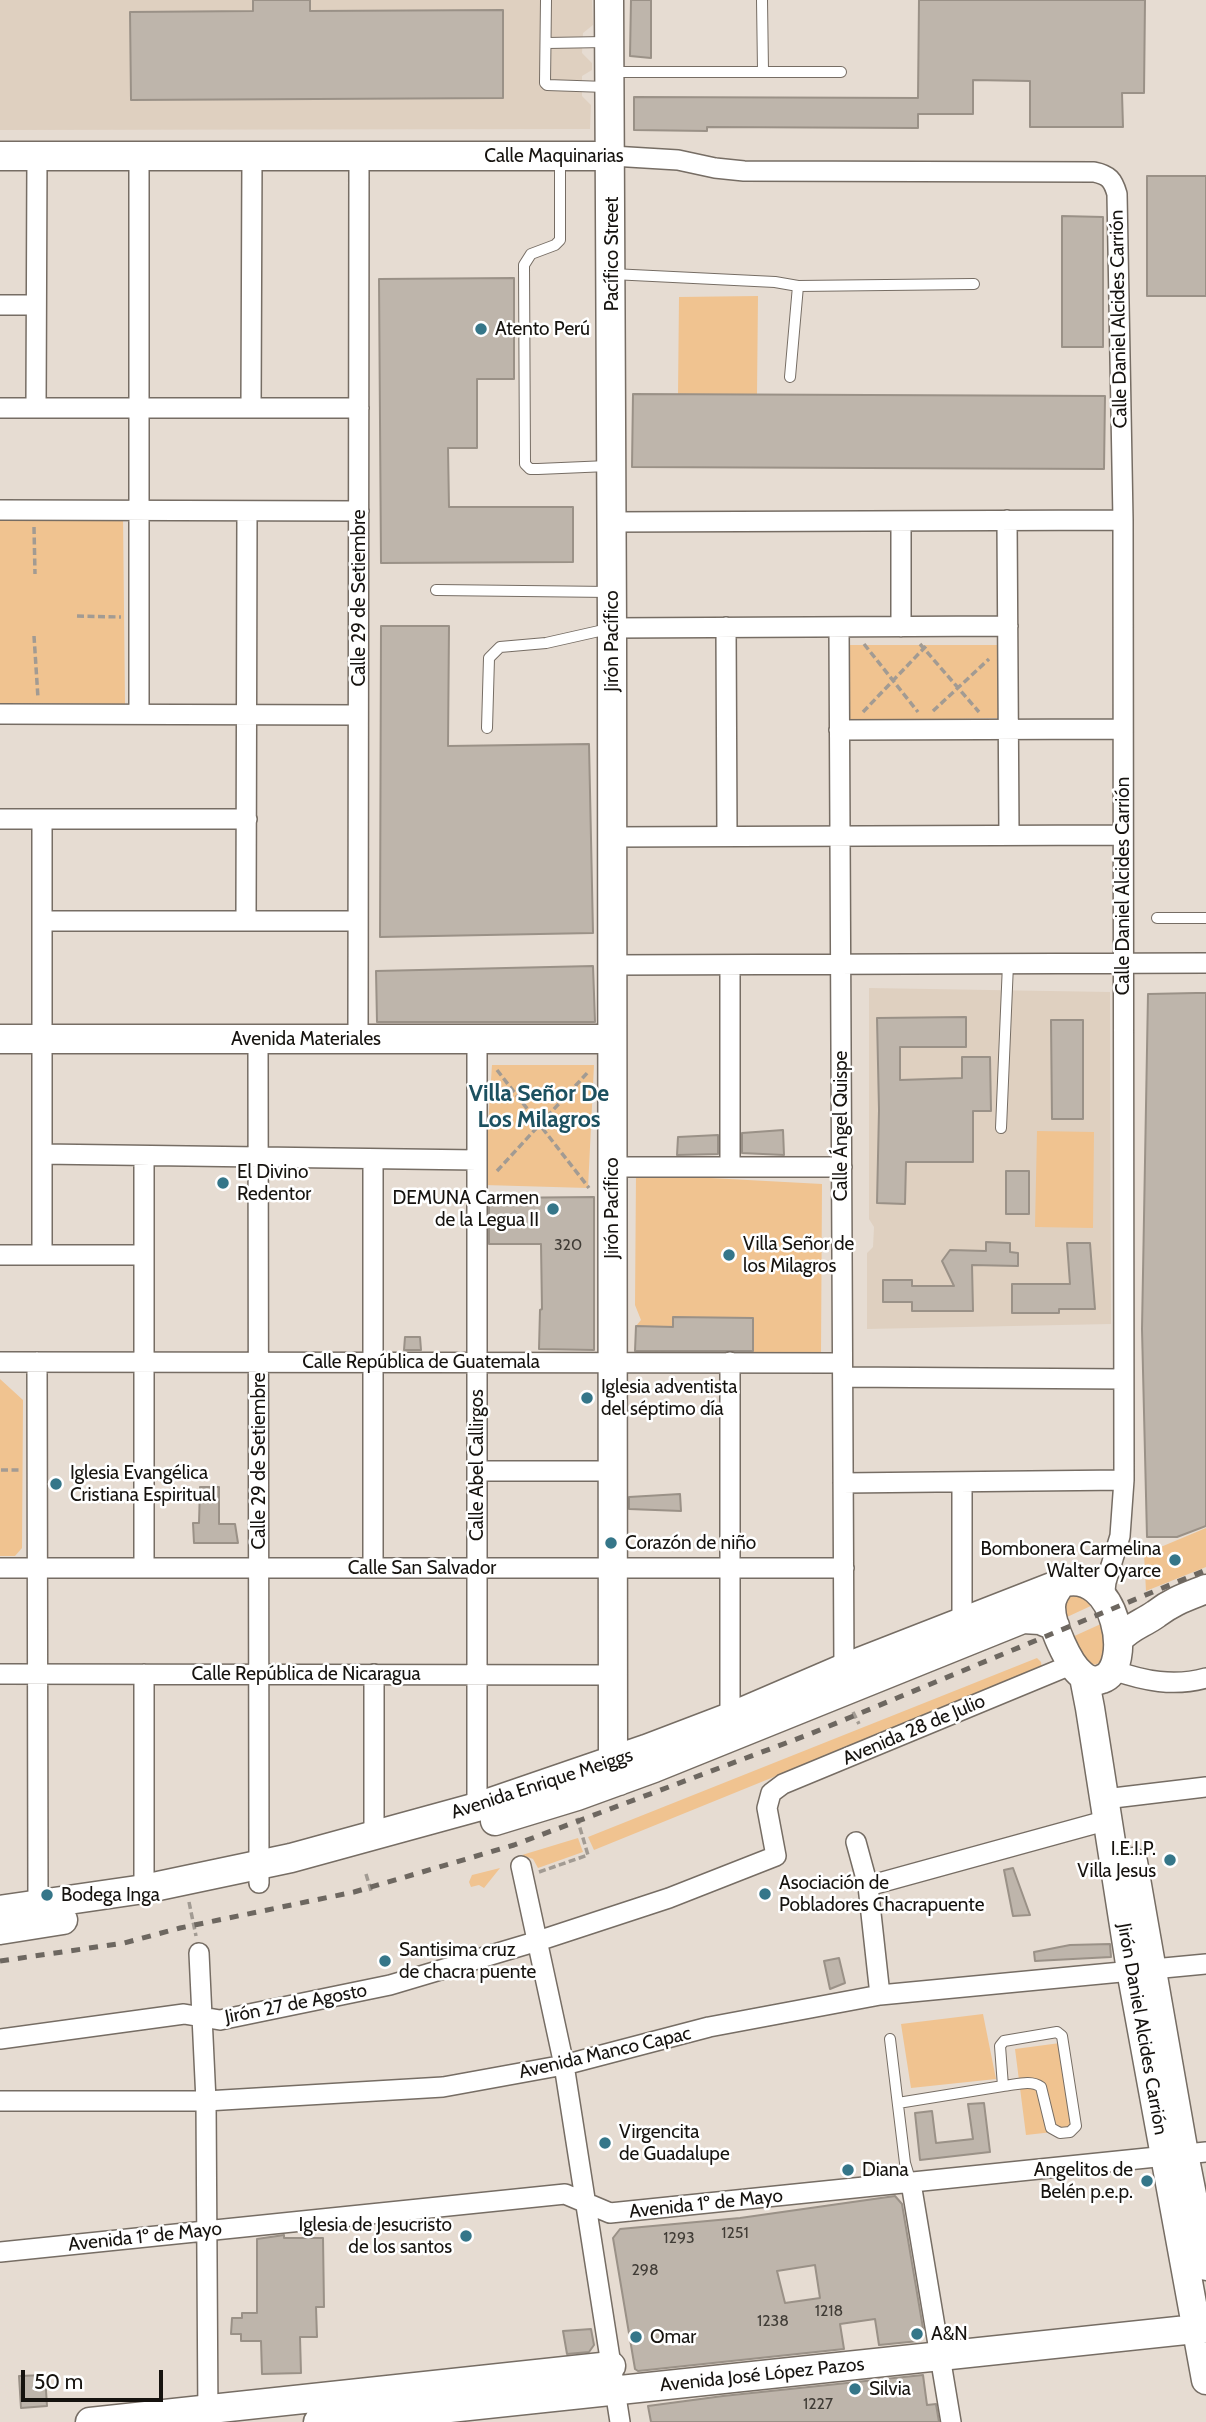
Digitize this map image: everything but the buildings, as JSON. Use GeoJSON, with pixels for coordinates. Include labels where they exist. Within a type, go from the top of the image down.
{"type":"FeatureCollection","features":[{"type":"Feature","properties":{"kind":"street","name":"Pacífico Street"},"geometry":{"type":"LineString","coordinates":[[610,0],[612,466]]}},
{"type":"Feature","properties":{"kind":"street","name":"Calle Maquinarias"},"geometry":{"type":"LineString","coordinates":[[0,156],[612,156],[668,158],[744,171],[1080,171],[1106,174]]}},
{"type":"Feature","properties":{"kind":"street"},"geometry":{"type":"LineString","coordinates":[[36,408],[37,156]]}},
{"type":"Feature","properties":{"kind":"street"},"geometry":{"type":"LineString","coordinates":[[139,156],[139,714]]}},
{"type":"Feature","properties":{"kind":"street"},"geometry":{"type":"LineString","coordinates":[[251,408],[252,156]]}},
{"type":"Feature","properties":{"kind":"street","name":"Calle 29 de Setiembre"},"geometry":{"type":"LineString","coordinates":[[358,1039],[359,156]]}},
{"type":"Feature","properties":{"kind":"street","name":"Calle Daniel Alcides Carrión"},"geometry":{"type":"LineString","coordinates":[[1106,174],[1114,183],[1117,194],[1123,520],[1124,1480],[1120,1536],[1105,1582],[1108,1606]]}},
{"type":"Feature","properties":{"kind":"street"},"geometry":{"type":"LineString","coordinates":[[0,305],[36,305]]}},
{"type":"Feature","properties":{"kind":"street"},"geometry":{"type":"LineString","coordinates":[[0,408],[359,408]]}},
{"type":"Feature","properties":{"kind":"street","name":"Jirón Pacífico"},"geometry":{"type":"LineString","coordinates":[[612,466],[612,965],[603,1039],[612,1178],[612,1568],[616,1771]]}},
{"type":"Feature","properties":{"kind":"street"},"geometry":{"type":"LineString","coordinates":[[0,510],[359,511]]}},
{"type":"Feature","properties":{"kind":"street"},"geometry":{"type":"LineString","coordinates":[[246,921],[247,511]]}},
{"type":"Feature","properties":{"kind":"street"},"geometry":{"type":"LineString","coordinates":[[1007,520],[1008,634],[1001,729],[1009,835]]}},
{"type":"Feature","properties":{"kind":"street"},"geometry":{"type":"LineString","coordinates":[[612,522],[1123,520]]}},
{"type":"Feature","properties":{"kind":"street"},"geometry":{"type":"LineString","coordinates":[[901,521],[905,627]]}},
{"type":"Feature","properties":{"kind":"street"},"geometry":{"type":"LineString","coordinates":[[726,627],[727,836]]}},
{"type":"Feature","properties":{"kind":"street","name":"Calle Ángel Quispe"},"geometry":{"type":"LineString","coordinates":[[844,1668],[840,836],[845,627]]}},
{"type":"Feature","properties":{"kind":"street"},"geometry":{"type":"LineString","coordinates":[[612,628],[941,627],[1008,634]]}},
{"type":"Feature","properties":{"kind":"street"},"geometry":{"type":"LineString","coordinates":[[0,714],[358,715]]}},
{"type":"Feature","properties":{"kind":"street"},"geometry":{"type":"LineString","coordinates":[[841,730],[1123,729]]}},
{"type":"Feature","properties":{"kind":"street"},"geometry":{"type":"LineString","coordinates":[[0,819],[247,819]]}},
{"type":"Feature","properties":{"kind":"street"},"geometry":{"type":"LineString","coordinates":[[42,819],[42,1255]]}},
{"type":"Feature","properties":{"kind":"street"},"geometry":{"type":"LineString","coordinates":[[612,837],[1122,835]]}},
{"type":"Feature","properties":{"kind":"street"},"geometry":{"type":"LineString","coordinates":[[43,920],[358,921]]}},
{"type":"Feature","properties":{"kind":"street"},"geometry":{"type":"LineString","coordinates":[[612,965],[1206,963]]}},
{"type":"Feature","properties":{"kind":"street"},"geometry":{"type":"LineString","coordinates":[[730,965],[730,1167]]}},
{"type":"Feature","properties":{"kind":"street","name":"Avenida Materiales"},"geometry":{"type":"LineString","coordinates":[[0,1039],[603,1039]]}},
{"type":"Feature","properties":{"kind":"street","name":"Calle 29 de Setiembre"},"geometry":{"type":"LineString","coordinates":[[258,1039],[259,1874]]}},
{"type":"Feature","properties":{"kind":"street","name":"Calle Abel Callirgos"},"geometry":{"type":"LineString","coordinates":[[477,1039],[477,1807]]}},
{"type":"Feature","properties":{"kind":"street"},"geometry":{"type":"LineString","coordinates":[[43,1154],[477,1160]]}},
{"type":"Feature","properties":{"kind":"street"},"geometry":{"type":"LineString","coordinates":[[144,1156],[144,1568]]}},
{"type":"Feature","properties":{"kind":"street"},"geometry":{"type":"LineString","coordinates":[[373,1159],[373,1568]]}},
{"type":"Feature","properties":{"kind":"street"},"geometry":{"type":"LineString","coordinates":[[612,1178],[730,1167],[842,1167]]}},
{"type":"Feature","properties":{"kind":"street"},"geometry":{"type":"LineString","coordinates":[[0,1255],[144,1255]]}},
{"type":"Feature","properties":{"kind":"street","name":"Calle República de Guatemala"},"geometry":{"type":"LineString","coordinates":[[0,1362],[730,1363],[842,1370],[1123,1379]]}},
{"type":"Feature","properties":{"kind":"street"},"geometry":{"type":"LineString","coordinates":[[37,1362],[37,1905]]}},
{"type":"Feature","properties":{"kind":"street"},"geometry":{"type":"LineString","coordinates":[[730,1363],[730,1717]]}},
{"type":"Feature","properties":{"kind":"street"},"geometry":{"type":"LineString","coordinates":[[477,1471],[612,1471]]}},
{"type":"Feature","properties":{"kind":"street"},"geometry":{"type":"LineString","coordinates":[[843,1483],[1124,1480]]}},
{"type":"Feature","properties":{"kind":"street"},"geometry":{"type":"LineString","coordinates":[[962,1482],[962,1622]]}},
{"type":"Feature","properties":{"kind":"street","name":"Calle San Salvador"},"geometry":{"type":"LineString","coordinates":[[0,1568],[844,1568]]}},
{"type":"Feature","properties":{"kind":"street"},"geometry":{"type":"LineString","coordinates":[[1055,1626],[1052,1598],[1062,1583],[1082,1580],[1091,1584],[1108,1606],[1119,1639],[1128,1629],[1154,1615],[1165,1605]]}},
{"type":"Feature","properties":{"kind":"street","name":"Avenida Enrique Meiggs"},"geometry":{"type":"LineString","coordinates":[[0,1930],[188,1897],[259,1874],[507,1818],[616,1771],[1020,1610],[1062,1583]]}},
{"type":"Feature","properties":{"kind":"street"},"geometry":{"type":"LineString","coordinates":[[1108,1606],[1124,1613],[1165,1605],[1206,1588]]}},
{"type":"Feature","properties":{"kind":"street"},"geometry":{"type":"LineString","coordinates":[[1020,1610],[1055,1626],[1094,1672],[1166,1683],[1206,1678]]}},
{"type":"Feature","properties":{"kind":"street","name":"Avenida Enrique Meiggs"},"geometry":{"type":"LineString","coordinates":[[0,1909],[259,1874],[291,1858],[616,1771],[730,1717],[844,1668],[962,1622],[1020,1610]]}},
{"type":"Feature","properties":{"kind":"street","name":"Jirón Daniel Alcides Carrión"},"geometry":{"type":"LineString","coordinates":[[1119,1639],[1117,1660],[1094,1672],[1107,1709],[1111,1805],[1142,1969],[1206,2266]]}},
{"type":"Feature","properties":{"kind":"street","name":"Avenida 28 de Julio"},"geometry":{"type":"LineString","coordinates":[[767,1808],[771,1793],[783,1784],[1094,1672]]}},
{"type":"Feature","properties":{"kind":"street","name":"Calle República de Nicaragua"},"geometry":{"type":"LineString","coordinates":[[0,1674],[613,1675]]}},
{"type":"Feature","properties":{"kind":"street"},"geometry":{"type":"LineString","coordinates":[[144,1674],[144,1889]]}},
{"type":"Feature","properties":{"kind":"street"},"geometry":{"type":"LineString","coordinates":[[374,1674],[374,1835]]}},
{"type":"Feature","properties":{"kind":"street"},"geometry":{"type":"LineString","coordinates":[[868,1886],[1111,1805],[1206,1787]]}},
{"type":"Feature","properties":{"kind":"street","name":"Jirón 27 de Agosto"},"geometry":{"type":"LineString","coordinates":[[0,2039],[184,2014],[220,2020],[390,1985],[538,1941],[669,1898],[773,1858],[777,1852],[767,1808]]}},
{"type":"Feature","properties":{"kind":"street"},"geometry":{"type":"LineString","coordinates":[[856,1842],[868,1886],[880,1995]]}},
{"type":"Feature","properties":{"kind":"street"},"geometry":{"type":"LineString","coordinates":[[522,1871],[564,2065],[620,2422]]}},
{"type":"Feature","properties":{"kind":"street"},"geometry":{"type":"LineString","coordinates":[[199,1953],[206,2102],[208,2416]]}},
{"type":"Feature","properties":{"kind":"street","name":"Avenida Manco Capac"},"geometry":{"type":"LineString","coordinates":[[0,2101],[206,2102],[443,2087],[564,2065],[653,2041],[786,2011],[880,1995],[1206,1964]]}},
{"type":"Feature","properties":{"kind":"street","name":"Jirón Daniel Alcides Carrión"},"geometry":{"type":"LineString","coordinates":[[1184,2154],[1206,2380]]}},
{"type":"Feature","properties":{"kind":"street","name":"Avenida 1º de Mayo"},"geometry":{"type":"LineString","coordinates":[[0,2252],[565,2194],[610,2213],[1184,2154]]}},
{"type":"Feature","properties":{"kind":"street"},"geometry":{"type":"LineString","coordinates":[[911,2183],[951,2422]]}},
{"type":"Feature","properties":{"kind":"street","name":"Avenida José López Pazos"},"geometry":{"type":"LineString","coordinates":[[90,2422],[208,2416],[613,2379],[940,2356],[1202,2329]]}},
{"type":"Feature","properties":{"kind":"street","name":"Avenida José López Pazos"},"geometry":{"type":"LineString","coordinates":[[318,2422],[613,2379]]}},
{"type":"Feature","properties":{"kind":"lane"},"geometry":{"type":"LineString","coordinates":[[547,0],[547,85],[763,70],[841,72]]}},
{"type":"Feature","properties":{"kind":"lane"},"geometry":{"type":"LineString","coordinates":[[762,0],[763,70]]}},
{"type":"Feature","properties":{"kind":"lane"},"geometry":{"type":"LineString","coordinates":[[547,43],[609,42]]}},
{"type":"Feature","properties":{"kind":"lane"},"geometry":{"type":"LineString","coordinates":[[560,156],[560,240],[555,245],[531,254],[524,265],[525,464],[530,469],[538,470],[612,466]]}},
{"type":"Feature","properties":{"kind":"lane"},"geometry":{"type":"LineString","coordinates":[[612,274],[734,279],[798,286],[974,284]]}},
{"type":"Feature","properties":{"kind":"lane"},"geometry":{"type":"LineString","coordinates":[[790,377],[798,286]]}},
{"type":"Feature","properties":{"kind":"lane"},"geometry":{"type":"LineString","coordinates":[[436,590],[612,592]]}},
{"type":"Feature","properties":{"kind":"lane"},"geometry":{"type":"LineString","coordinates":[[487,728],[489,658],[493,652],[500,647],[546,643],[612,628]]}},
{"type":"Feature","properties":{"kind":"lane"},"geometry":{"type":"LineString","coordinates":[[1157,918],[1206,918]]}},
{"type":"Feature","properties":{"kind":"lane"},"geometry":{"type":"LineString","coordinates":[[1002,1128],[1008,964]]}},
{"type":"Feature","properties":{"kind":"lane"},"geometry":{"type":"LineString","coordinates":[[898,2104],[1003,2087],[1032,2082],[1041,2087],[1051,2128],[1060,2133],[1070,2132],[1076,2126],[1060,2033],[1004,2041],[1000,2046],[1003,2087]]}},
{"type":"Feature","properties":{"kind":"lane"},"geometry":{"type":"LineString","coordinates":[[890,2039],[905,2163],[911,2183]]}},
{"type":"Feature","properties":{"kind":"path"},"geometry":{"type":"LineString","coordinates":[[34,510],[35,574]]}},
{"type":"Feature","properties":{"kind":"path"},"geometry":{"type":"LineString","coordinates":[[77,616],[139,618]]}},
{"type":"Feature","properties":{"kind":"path"},"geometry":{"type":"LineString","coordinates":[[845,627],[925,719],[958,689],[1008,634]]}},
{"type":"Feature","properties":{"kind":"path"},"geometry":{"type":"LineString","coordinates":[[905,627],[958,689],[1001,729]]}},
{"type":"Feature","properties":{"kind":"path"},"geometry":{"type":"LineString","coordinates":[[841,730],[893,682],[924,650],[941,627]]}},
{"type":"Feature","properties":{"kind":"path"},"geometry":{"type":"LineString","coordinates":[[34,636],[38,714]]}},
{"type":"Feature","properties":{"kind":"path"},"geometry":{"type":"LineString","coordinates":[[477,1039],[492,1065],[588,1188],[612,1178]]}},
{"type":"Feature","properties":{"kind":"path"},"geometry":{"type":"LineString","coordinates":[[477,1191],[594,1065],[603,1039]]}},
{"type":"Feature","properties":{"kind":"path"},"geometry":{"type":"LineString","coordinates":[[0,1466],[0,1472]]}},
{"type":"Feature","properties":{"kind":"path"},"geometry":{"type":"LineString","coordinates":[[852,1709],[859,1724]]}},
{"type":"Feature","properties":{"kind":"path"},"geometry":{"type":"LineString","coordinates":[[522,1871],[587,1855],[574,1810]]}},
{"type":"Feature","properties":{"kind":"path"},"geometry":{"type":"LineString","coordinates":[[366,1874],[372,1894]]}},
{"type":"Feature","properties":{"kind":"path"},"geometry":{"type":"LineString","coordinates":[[188,1897],[199,1953]]}},
{"type":"Feature","properties":{"kind":"shaded area"},"geometry":{"type":"Polygon","coordinates":[[[0,0],[592,0],[593,25],[583,33],[582,53],[592,63],[592,70],[582,76],[582,96],[591,105],[590,129],[0,130],[0,0]]]}},
{"type":"Feature","properties":{"kind":"shaded area"},"geometry":{"type":"Polygon","coordinates":[[[758,296],[757,394],[678,394],[679,297],[758,296]]]}},
{"type":"Feature","properties":{"kind":"shaded area"},"geometry":{"type":"Polygon","coordinates":[[[0,514],[123,515],[125,704],[0,703],[0,514]]]}},
{"type":"Feature","properties":{"kind":"shaded area"},"geometry":{"type":"Polygon","coordinates":[[[850,645],[1000,645],[1001,718],[849,721],[850,645]]]}},
{"type":"Feature","properties":{"kind":"shaded area"},"geometry":{"type":"Polygon","coordinates":[[[869,988],[1110,992],[1111,1324],[867,1329],[867,1253],[873,1247],[874,1227],[869,1219],[869,988]]]}},
{"type":"Feature","properties":{"kind":"shaded area"},"geometry":{"type":"Polygon","coordinates":[[[492,1065],[594,1065],[588,1188],[484,1185],[492,1065]]]}},
{"type":"Feature","properties":{"kind":"shaded area"},"geometry":{"type":"Polygon","coordinates":[[[1037,1131],[1094,1132],[1093,1228],[1035,1227],[1037,1131]]]}},
{"type":"Feature","properties":{"kind":"shaded area","name":"Villa Señor de los Milagros"},"geometry":{"type":"Polygon","coordinates":[[[636,1174],[822,1184],[821,1355],[635,1355],[636,1326],[641,1320],[635,1305],[636,1174]]]}},
{"type":"Feature","properties":{"kind":"shaded area"},"geometry":{"type":"Polygon","coordinates":[[[0,1379],[23,1400],[22,1548],[15,1556],[0,1556],[0,1379]]]}},
{"type":"Feature","properties":{"kind":"shaded area","name":"Bombonera Carmelina Walter Oyarce"},"geometry":{"type":"Polygon","coordinates":[[[1206,1528],[1206,1567],[1146,1591],[1144,1554],[1206,1528]]]}},
{"type":"Feature","properties":{"kind":"shaded area"},"geometry":{"type":"Polygon","coordinates":[[[1070,1587],[1095,1604],[1067,1617],[1061,1602],[1070,1587]]]}},
{"type":"Feature","properties":{"kind":"shaded area"},"geometry":{"type":"Polygon","coordinates":[[[1103,1623],[1111,1651],[1098,1664],[1092,1665],[1083,1659],[1070,1638],[1103,1623]]]}},
{"type":"Feature","properties":{"kind":"shaded area"},"geometry":{"type":"Polygon","coordinates":[[[1037,1658],[1042,1668],[594,1850],[588,1837],[1037,1658]]]}},
{"type":"Feature","properties":{"kind":"shaded area"},"geometry":{"type":"Polygon","coordinates":[[[578,1838],[583,1852],[538,1868],[533,1859],[522,1855],[578,1838]]]}},
{"type":"Feature","properties":{"kind":"shaded area"},"geometry":{"type":"Polygon","coordinates":[[[500,1868],[484,1888],[479,1885],[471,1887],[469,1882],[472,1875],[500,1868]]]}},
{"type":"Feature","properties":{"kind":"shaded area"},"geometry":{"type":"Polygon","coordinates":[[[983,2014],[996,2079],[911,2088],[901,2024],[983,2014]]]}},
{"type":"Feature","properties":{"kind":"shaded area"},"geometry":{"type":"Polygon","coordinates":[[[1060,2043],[1071,2130],[1026,2135],[1015,2049],[1060,2043]]]}},
{"type":"Feature","properties":{"kind":"railway"},"geometry":{"type":"LineString","coordinates":[[0,1961],[124,1943],[180,1928],[354,1892],[514,1845],[810,1734],[1206,1570]]}},
{"type":"Feature","properties":{"kind":"place","name":"Atento Perú"},"geometry":{"type":"Point","coordinates":[481,329]}},
{"type":"Feature","properties":{"kind":"place","name":"El Divino Redentor"},"geometry":{"type":"Point","coordinates":[223,1183]}},
{"type":"Feature","properties":{"kind":"place","name":"DEMUNA Carmen de la Legua II"},"geometry":{"type":"Point","coordinates":[553,1209]}},
{"type":"Feature","properties":{"kind":"place","name":"Villa Señor de los Milagros"},"geometry":{"type":"Point","coordinates":[729,1255]}},
{"type":"Feature","properties":{"kind":"place","name":"Iglesia adventista del séptimo día"},"geometry":{"type":"Point","coordinates":[587,1398]}},
{"type":"Feature","properties":{"kind":"place","name":"Iglesia Evangélica Cristiana Espiritual"},"geometry":{"type":"Point","coordinates":[56,1484]}},
{"type":"Feature","properties":{"kind":"place","name":"Corazón de niño"},"geometry":{"type":"Point","coordinates":[611,1543]}},
{"type":"Feature","properties":{"kind":"place","name":"Bombonera Carmelina Walter Oyarce"},"geometry":{"type":"Point","coordinates":[1175,1560]}},
{"type":"Feature","properties":{"kind":"place","name":"I.E.I.P. Villa Jesus"},"geometry":{"type":"Point","coordinates":[1170,1860]}},
{"type":"Feature","properties":{"kind":"place","name":"Asociación de Pobladores Chacrapuente"},"geometry":{"type":"Point","coordinates":[765,1894]}},
{"type":"Feature","properties":{"kind":"place","name":"Bodega Inga"},"geometry":{"type":"Point","coordinates":[47,1895]}},
{"type":"Feature","properties":{"kind":"place","name":"Santisima cruz de chacra puente"},"geometry":{"type":"Point","coordinates":[385,1961]}},
{"type":"Feature","properties":{"kind":"place","name":"Virgencita de Guadalupe"},"geometry":{"type":"Point","coordinates":[605,2143]}},
{"type":"Feature","properties":{"kind":"place","name":"Diana"},"geometry":{"type":"Point","coordinates":[848,2170]}},
{"type":"Feature","properties":{"kind":"place","name":"Angelitos de Belén p.e.p."},"geometry":{"type":"Point","coordinates":[1147,2181]}},
{"type":"Feature","properties":{"kind":"place","name":"Iglesia de Jesucristo de los santos"},"geometry":{"type":"Point","coordinates":[466,2236]}},
{"type":"Feature","properties":{"kind":"place","name":"A&N"},"geometry":{"type":"Point","coordinates":[917,2334]}},
{"type":"Feature","properties":{"kind":"place","name":"Omar"},"geometry":{"type":"Point","coordinates":[636,2337]}},
{"type":"Feature","properties":{"kind":"place","name":"Silvia"},"geometry":{"type":"Point","coordinates":[855,2389]}},
{"type":"Feature","properties":{"kind":"district","name":"Villa Señor De Los Milagros"},"geometry":{"type":"Point","coordinates":[539,1107]}}]}
